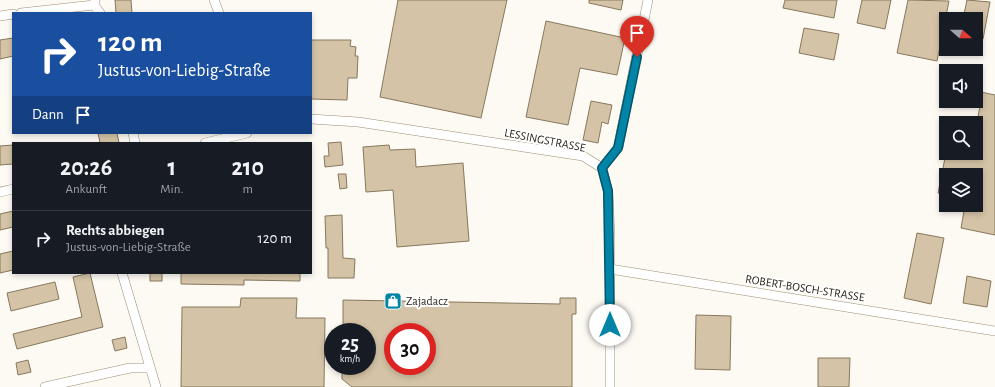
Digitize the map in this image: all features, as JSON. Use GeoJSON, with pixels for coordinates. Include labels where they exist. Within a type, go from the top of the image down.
{"type":"FeatureCollection","features":[{"type":"Feature","properties":{"kind":"street"},"geometry":{"type":"LineString","coordinates":[[214,0],[219,12]]}},
{"type":"Feature","properties":{"kind":"street"},"geometry":{"type":"LineString","coordinates":[[610,387],[610,269],[608,191],[602,168],[618,148],[648,0]]}},
{"type":"Feature","properties":{"kind":"street"},"geometry":{"type":"LineString","coordinates":[[28,12],[95,2],[100,12]]}},
{"type":"Feature","properties":{"kind":"street"},"geometry":{"type":"LineString","coordinates":[[0,16],[12,14]]}},
{"type":"Feature","properties":{"kind":"street","name":"LESSINGSTRASSE"},"geometry":{"type":"LineString","coordinates":[[312,119],[358,122],[583,156],[602,168]]}},
{"type":"Feature","properties":{"kind":"street"},"geometry":{"type":"LineString","coordinates":[[209,142],[243,134]]}},
{"type":"Feature","properties":{"kind":"street"},"geometry":{"type":"LineString","coordinates":[[0,192],[12,189]]}},
{"type":"Feature","properties":{"kind":"street","name":"ROBERT-BOSCH-STRASSE"},"geometry":{"type":"LineString","coordinates":[[610,269],[995,331]]}},
{"type":"Feature","properties":{"kind":"street"},"geometry":{"type":"LineString","coordinates":[[122,274],[156,387]]}},
{"type":"Feature","properties":{"kind":"street"},"geometry":{"type":"LineString","coordinates":[[45,387],[130,368],[150,368]]}},
{"type":"Feature","properties":{"kind":"building"},"geometry":{"type":"Polygon","coordinates":[[[115,0],[131,0],[132,12],[116,12],[115,0]]]}},
{"type":"Feature","properties":{"kind":"building"},"geometry":{"type":"Polygon","coordinates":[[[398,0],[507,0],[481,118],[380,97],[398,0]]]}},
{"type":"Feature","properties":{"kind":"building"},"geometry":{"type":"Polygon","coordinates":[[[589,0],[623,0],[621,10],[589,3],[589,0]]]}},
{"type":"Feature","properties":{"kind":"building"},"geometry":{"type":"Polygon","coordinates":[[[785,0],[837,0],[834,18],[783,8],[785,0]]]}},
{"type":"Feature","properties":{"kind":"building"},"geometry":{"type":"Polygon","coordinates":[[[862,0],[891,0],[885,29],[857,23],[862,0]]]}},
{"type":"Feature","properties":{"kind":"building"},"geometry":{"type":"Polygon","coordinates":[[[908,0],[949,1],[947,12],[939,12],[939,51],[937,61],[897,53],[908,0]]]}},
{"type":"Feature","properties":{"kind":"building"},"geometry":{"type":"Polygon","coordinates":[[[967,0],[990,2],[983,39],[983,12],[964,12],[967,0]]]}},
{"type":"Feature","properties":{"kind":"building"},"geometry":{"type":"Polygon","coordinates":[[[546,21],[625,38],[617,75],[580,68],[568,125],[526,117],[546,21]]]}},
{"type":"Feature","properties":{"kind":"building"},"geometry":{"type":"Polygon","coordinates":[[[804,28],[839,34],[834,60],[799,53],[804,28]]]}},
{"type":"Feature","properties":{"kind":"building"},"geometry":{"type":"Polygon","coordinates":[[[12,38],[12,56],[0,59],[0,40],[12,38]]]}},
{"type":"Feature","properties":{"kind":"building"},"geometry":{"type":"Polygon","coordinates":[[[312,40],[351,40],[350,46],[356,47],[355,56],[358,56],[357,78],[348,78],[347,100],[312,99],[312,40]]]}},
{"type":"Feature","properties":{"kind":"building"},"geometry":{"type":"Polygon","coordinates":[[[983,92],[995,95],[995,235],[961,228],[964,212],[983,212],[983,168],[943,168],[945,160],[983,160],[983,116],[978,116],[980,108],[983,108],[983,92]]]}},
{"type":"Feature","properties":{"kind":"building"},"geometry":{"type":"Polygon","coordinates":[[[591,101],[612,105],[608,124],[602,122],[598,143],[583,140],[591,101]]]}},
{"type":"Feature","properties":{"kind":"building"},"geometry":{"type":"Polygon","coordinates":[[[98,134],[117,134],[119,142],[100,142],[98,134]]]}},
{"type":"Feature","properties":{"kind":"building"},"geometry":{"type":"Polygon","coordinates":[[[341,142],[343,165],[325,167],[324,156],[329,156],[328,143],[341,142]]]}},
{"type":"Feature","properties":{"kind":"building"},"geometry":{"type":"Polygon","coordinates":[[[12,145],[12,164],[0,165],[0,146],[12,145]]]}},
{"type":"Feature","properties":{"kind":"building"},"geometry":{"type":"Polygon","coordinates":[[[389,145],[390,150],[415,149],[416,167],[463,163],[469,241],[397,247],[393,190],[366,192],[363,147],[389,145]]]}},
{"type":"Feature","properties":{"kind":"building"},"geometry":{"type":"Polygon","coordinates":[[[338,174],[346,174],[347,188],[340,189],[338,174]]]}},
{"type":"Feature","properties":{"kind":"building"},"geometry":{"type":"Polygon","coordinates":[[[12,211],[12,227],[0,230],[0,214],[12,211]]]}},
{"type":"Feature","properties":{"kind":"building"},"geometry":{"type":"Polygon","coordinates":[[[342,215],[343,258],[355,259],[354,278],[328,278],[328,248],[326,248],[325,216],[342,215]]]}},
{"type":"Feature","properties":{"kind":"building"},"geometry":{"type":"Polygon","coordinates":[[[917,233],[944,238],[931,304],[904,298],[917,233]]]}},
{"type":"Feature","properties":{"kind":"building"},"geometry":{"type":"Polygon","coordinates":[[[12,251],[12,270],[0,273],[0,254],[12,251]]]}},
{"type":"Feature","properties":{"kind":"building"},"geometry":{"type":"Polygon","coordinates":[[[90,274],[103,327],[17,349],[13,334],[82,317],[73,277],[90,274]]]}},
{"type":"Feature","properties":{"kind":"building"},"geometry":{"type":"Polygon","coordinates":[[[150,274],[162,274],[162,281],[150,281],[150,274]]]}},
{"type":"Feature","properties":{"kind":"building"},"geometry":{"type":"Polygon","coordinates":[[[181,274],[300,274],[300,281],[244,280],[244,285],[181,284],[181,274]]]}},
{"type":"Feature","properties":{"kind":"building"},"geometry":{"type":"Polygon","coordinates":[[[967,276],[991,281],[987,307],[963,303],[967,276]]]}},
{"type":"Feature","properties":{"kind":"building"},"geometry":{"type":"Polygon","coordinates":[[[55,282],[59,299],[11,311],[7,293],[55,282]]]}},
{"type":"Feature","properties":{"kind":"building"},"geometry":{"type":"Polygon","coordinates":[[[241,298],[297,298],[296,318],[325,318],[324,387],[181,387],[182,307],[240,307],[241,298]]]}},
{"type":"Feature","properties":{"kind":"building"},"geometry":{"type":"Polygon","coordinates":[[[560,298],[576,298],[576,314],[572,314],[572,387],[352,387],[342,379],[342,375],[376,375],[376,323],[343,323],[343,300],[560,304],[560,298]]]}},
{"type":"Feature","properties":{"kind":"building"},"geometry":{"type":"Polygon","coordinates":[[[696,315],[731,316],[730,370],[695,369],[696,315]]]}},
{"type":"Feature","properties":{"kind":"building"},"geometry":{"type":"Polygon","coordinates":[[[125,337],[127,348],[115,351],[112,340],[125,337]]]}},
{"type":"Feature","properties":{"kind":"building"},"geometry":{"type":"Polygon","coordinates":[[[818,358],[850,358],[849,387],[818,387],[818,358]]]}},
{"type":"Feature","properties":{"kind":"building"},"geometry":{"type":"Polygon","coordinates":[[[28,360],[31,372],[18,375],[16,363],[28,360]]]}},
{"type":"Feature","properties":{"kind":"place","name":"Zajadacz"},"geometry":{"type":"Point","coordinates":[393,301]}},
{"type":"Feature","properties":{"kind":"route"},"geometry":{"type":"LineString","coordinates":[[610,325],[610,237],[608,191],[602,168],[618,148],[637,57]]}}]}
